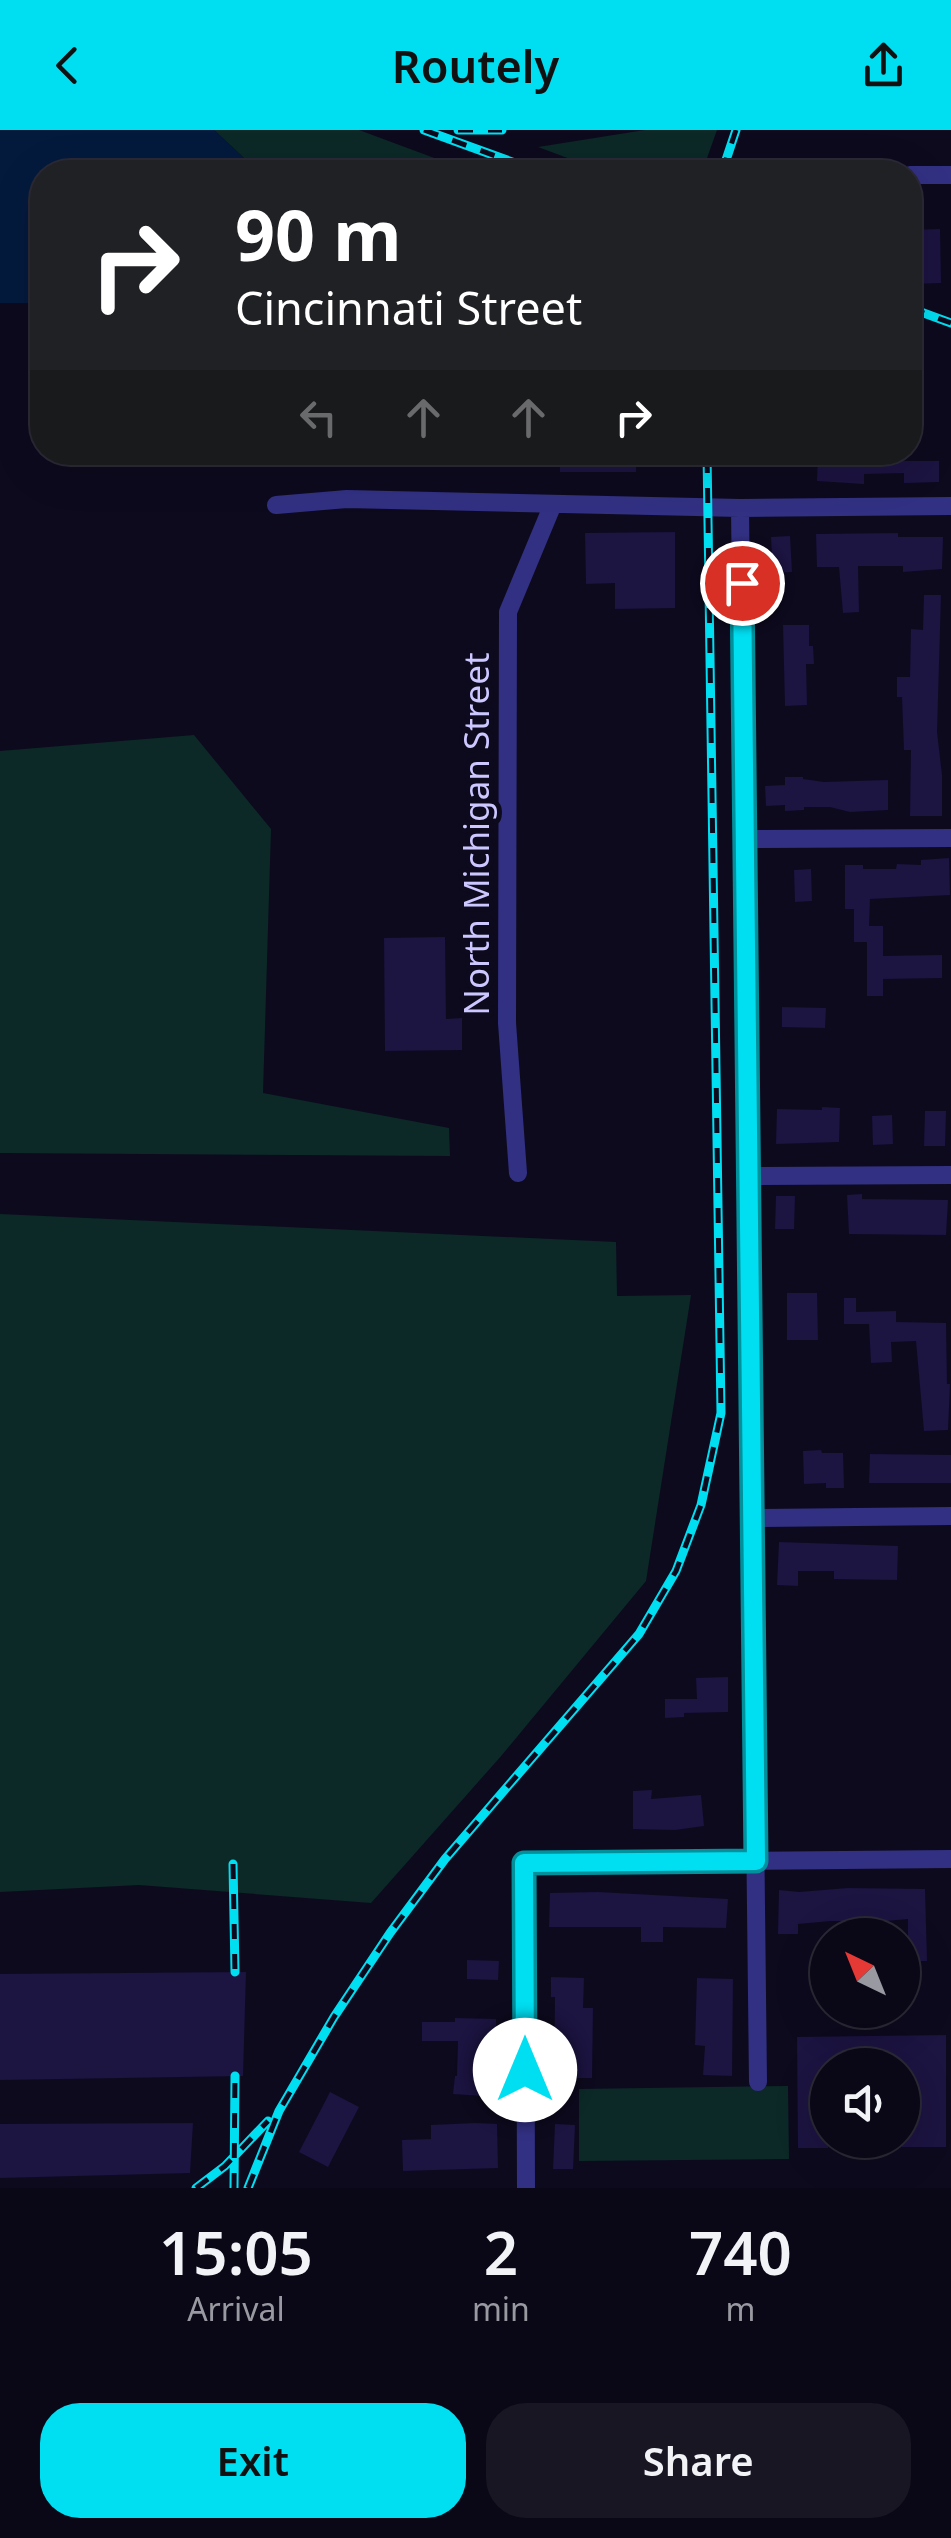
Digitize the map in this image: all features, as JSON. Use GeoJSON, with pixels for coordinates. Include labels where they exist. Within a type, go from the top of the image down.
{"type":"FeatureCollection","features":[{"type":"Feature","properties":{"kind":"street"},"geometry":{"type":"LineString","coordinates":[[922,175],[951,175]]}},
{"type":"Feature","properties":{"kind":"street"},"geometry":{"type":"LineString","coordinates":[[276,505],[347,499],[740,508],[951,506]]}},
{"type":"Feature","properties":{"kind":"street","name":"North Michigan Street"},"geometry":{"type":"LineString","coordinates":[[518,1173],[507,1023],[508,612],[554,504]]}},
{"type":"Feature","properties":{"kind":"street"},"geometry":{"type":"LineString","coordinates":[[740,508],[758,2082]]}},
{"type":"Feature","properties":{"kind":"street"},"geometry":{"type":"LineString","coordinates":[[744,839],[951,838]]}},
{"type":"Feature","properties":{"kind":"street"},"geometry":{"type":"LineString","coordinates":[[748,1176],[951,1176]]}},
{"type":"Feature","properties":{"kind":"street"},"geometry":{"type":"LineString","coordinates":[[752,1518],[951,1516]]}},
{"type":"Feature","properties":{"kind":"street"},"geometry":{"type":"LineString","coordinates":[[526,2188],[524,1863],[951,1859]]}},
{"type":"Feature","properties":{"kind":"green space"},"geometry":{"type":"Polygon","coordinates":[[[214,130],[359,130],[440,160],[246,160],[214,130]]]}},
{"type":"Feature","properties":{"kind":"green space"},"geometry":{"type":"Polygon","coordinates":[[[645,130],[717,130],[706,160],[573,160],[538,147],[645,130]]]}},
{"type":"Feature","properties":{"kind":"green space"},"geometry":{"type":"Polygon","coordinates":[[[194,735],[271,829],[263,1093],[449,1128],[450,1156],[0,1153],[0,751],[194,735]]]}},
{"type":"Feature","properties":{"kind":"green space"},"geometry":{"type":"Polygon","coordinates":[[[0,1214],[616,1242],[617,1296],[691,1295],[646,1581],[502,1755],[371,1903],[139,1885],[0,1892],[0,1214]]]}},
{"type":"Feature","properties":{"kind":"green space"},"geometry":{"type":"Polygon","coordinates":[[[788,2086],[789,2159],[579,2161],[579,2089],[788,2086]]]}},
{"type":"Feature","properties":{"kind":"water"},"geometry":{"type":"Polygon","coordinates":[[[0,130],[214,130],[246,160],[30,160],[30,303],[0,303],[0,130]]]}},
{"type":"Feature","properties":{"kind":"building"},"geometry":{"type":"Polygon","coordinates":[[[940,229],[941,283],[922,284],[922,230],[940,229]]]}},
{"type":"Feature","properties":{"kind":"building"},"geometry":{"type":"Polygon","coordinates":[[[922,461],[939,461],[939,482],[904,483],[904,473],[864,474],[864,484],[817,481],[818,465],[922,465],[922,461]]]}},
{"type":"Feature","properties":{"kind":"building"},"geometry":{"type":"Polygon","coordinates":[[[560,465],[636,465],[636,472],[560,472],[560,465]]]}},
{"type":"Feature","properties":{"kind":"building"},"geometry":{"type":"Polygon","coordinates":[[[675,532],[675,608],[615,609],[615,583],[586,584],[585,533],[675,532]]]}},
{"type":"Feature","properties":{"kind":"building"},"geometry":{"type":"Polygon","coordinates":[[[898,533],[898,537],[943,537],[942,569],[903,572],[903,566],[858,566],[859,612],[843,613],[839,567],[817,567],[816,534],[898,533]]]}},
{"type":"Feature","properties":{"kind":"building"},"geometry":{"type":"Polygon","coordinates":[[[790,536],[792,572],[773,573],[771,537],[790,536]]]}},
{"type":"Feature","properties":{"kind":"building"},"geometry":{"type":"Polygon","coordinates":[[[924,595],[941,595],[937,732],[942,816],[910,816],[911,750],[904,750],[902,697],[897,697],[897,677],[910,677],[911,629],[923,630],[924,595]]]}},
{"type":"Feature","properties":{"kind":"building"},"geometry":{"type":"Polygon","coordinates":[[[783,625],[809,625],[814,664],[806,664],[807,705],[785,706],[783,625]]]}},
{"type":"Feature","properties":{"kind":"building"},"geometry":{"type":"Polygon","coordinates":[[[785,777],[824,782],[888,780],[888,810],[850,812],[804,807],[785,811],[785,805],[766,806],[765,786],[785,785],[785,777]]]}},
{"type":"Feature","properties":{"kind":"building"},"geometry":{"type":"Polygon","coordinates":[[[949,858],[950,895],[870,899],[869,926],[883,926],[883,956],[942,955],[942,978],[883,979],[883,996],[867,996],[867,942],[854,942],[854,909],[845,909],[845,865],[896,869],[897,864],[921,865],[921,860],[949,858]]]}},
{"type":"Feature","properties":{"kind":"building"},"geometry":{"type":"Polygon","coordinates":[[[811,869],[812,901],[795,902],[794,870],[811,869]]]}},
{"type":"Feature","properties":{"kind":"building"},"geometry":{"type":"Polygon","coordinates":[[[445,937],[446,1019],[462,1018],[462,1050],[385,1051],[384,938],[445,937]]]}},
{"type":"Feature","properties":{"kind":"building"},"geometry":{"type":"Polygon","coordinates":[[[782,1007],[826,1008],[825,1028],[782,1027],[782,1007]]]}},
{"type":"Feature","properties":{"kind":"building"},"geometry":{"type":"Polygon","coordinates":[[[840,1108],[839,1142],[776,1144],[777,1109],[840,1108]]]}},
{"type":"Feature","properties":{"kind":"building"},"geometry":{"type":"Polygon","coordinates":[[[925,1111],[946,1111],[945,1146],[924,1146],[925,1111]]]}},
{"type":"Feature","properties":{"kind":"building"},"geometry":{"type":"Polygon","coordinates":[[[892,1115],[893,1144],[873,1145],[872,1116],[892,1115]]]}},
{"type":"Feature","properties":{"kind":"building"},"geometry":{"type":"Polygon","coordinates":[[[862,1194],[862,1199],[948,1200],[946,1235],[849,1234],[847,1195],[862,1194]]]}},
{"type":"Feature","properties":{"kind":"building"},"geometry":{"type":"Polygon","coordinates":[[[776,1196],[795,1196],[794,1229],[775,1229],[776,1196]]]}},
{"type":"Feature","properties":{"kind":"building"},"geometry":{"type":"Polygon","coordinates":[[[787,1293],[817,1293],[818,1340],[787,1340],[787,1293]]]}},
{"type":"Feature","properties":{"kind":"building"},"geometry":{"type":"Polygon","coordinates":[[[844,1298],[856,1298],[856,1312],[896,1311],[896,1322],[946,1323],[948,1430],[924,1431],[916,1341],[891,1342],[892,1362],[871,1363],[869,1324],[844,1324],[844,1298]]]}},
{"type":"Feature","properties":{"kind":"building"},"geometry":{"type":"Polygon","coordinates":[[[803,1451],[843,1453],[844,1488],[826,1488],[826,1483],[804,1484],[803,1451]]]}},
{"type":"Feature","properties":{"kind":"building"},"geometry":{"type":"Polygon","coordinates":[[[870,1454],[951,1455],[951,1483],[869,1483],[870,1454]]]}},
{"type":"Feature","properties":{"kind":"building"},"geometry":{"type":"Polygon","coordinates":[[[779,1542],[898,1546],[897,1580],[834,1579],[834,1571],[798,1571],[798,1586],[777,1585],[779,1542]]]}},
{"type":"Feature","properties":{"kind":"building"},"geometry":{"type":"Polygon","coordinates":[[[728,1677],[728,1712],[684,1713],[684,1717],[665,1718],[665,1699],[697,1699],[696,1678],[728,1677]]]}},
{"type":"Feature","properties":{"kind":"building"},"geometry":{"type":"Polygon","coordinates":[[[652,1790],[651,1799],[701,1795],[704,1826],[633,1829],[633,1791],[652,1790]]]}},
{"type":"Feature","properties":{"kind":"building"},"geometry":{"type":"Polygon","coordinates":[[[925,1889],[927,1961],[920,1961],[920,1918],[810,1918],[810,1923],[798,1924],[798,1934],[778,1934],[779,1890],[925,1889]]]}},
{"type":"Feature","properties":{"kind":"building"},"geometry":{"type":"Polygon","coordinates":[[[550,1893],[728,1899],[726,1928],[663,1927],[663,1942],[641,1942],[641,1927],[549,1927],[550,1893]]]}},
{"type":"Feature","properties":{"kind":"building"},"geometry":{"type":"Polygon","coordinates":[[[467,1960],[499,1961],[498,1980],[467,1979],[467,1960]]]}},
{"type":"Feature","properties":{"kind":"building"},"geometry":{"type":"Polygon","coordinates":[[[246,1972],[243,2076],[0,2080],[0,1974],[246,1972]]]}},
{"type":"Feature","properties":{"kind":"building"},"geometry":{"type":"Polygon","coordinates":[[[551,1977],[584,1978],[583,2008],[593,2008],[592,2078],[554,2078],[555,1997],[551,1997],[551,1977]]]}},
{"type":"Feature","properties":{"kind":"building"},"geometry":{"type":"Polygon","coordinates":[[[697,1978],[733,1979],[732,2076],[703,2075],[705,2046],[695,2045],[697,1978]]]}},
{"type":"Feature","properties":{"kind":"building"},"geometry":{"type":"Polygon","coordinates":[[[455,2018],[496,2019],[499,2097],[453,2094],[458,2041],[422,2041],[422,2022],[455,2022],[455,2018]]]}},
{"type":"Feature","properties":{"kind":"building"},"geometry":{"type":"Polygon","coordinates":[[[946,2035],[946,2147],[920,2147],[920,2048],[810,2048],[810,2148],[798,2148],[797,2037],[946,2035]]]}},
{"type":"Feature","properties":{"kind":"building"},"geometry":{"type":"Polygon","coordinates":[[[330,2092],[359,2107],[328,2167],[299,2152],[330,2092]]]}},
{"type":"Feature","properties":{"kind":"building"},"geometry":{"type":"Polygon","coordinates":[[[193,2123],[190,2173],[0,2178],[0,2124],[193,2123]]]}},
{"type":"Feature","properties":{"kind":"building"},"geometry":{"type":"Polygon","coordinates":[[[497,2124],[498,2168],[403,2171],[402,2140],[431,2139],[431,2125],[497,2124]]]}},
{"type":"Feature","properties":{"kind":"building"},"geometry":{"type":"Polygon","coordinates":[[[555,2124],[575,2125],[573,2169],[553,2169],[555,2124]]]}},
{"type":"Feature","properties":{"kind":"railway"},"geometry":{"type":"LineString","coordinates":[[424,130],[507,160]]}},
{"type":"Feature","properties":{"kind":"railway"},"geometry":{"type":"LineString","coordinates":[[458,130],[502,130]]}},
{"type":"Feature","properties":{"kind":"railway"},"geometry":{"type":"LineString","coordinates":[[726,160],[736,130]]}},
{"type":"Feature","properties":{"kind":"railway"},"geometry":{"type":"LineString","coordinates":[[922,312],[951,323]]}},
{"type":"Feature","properties":{"kind":"railway"},"geometry":{"type":"LineString","coordinates":[[248,2188],[279,2111],[334,2017],[445,1859],[639,1634],[676,1571],[701,1505],[721,1413],[707,465]]}},
{"type":"Feature","properties":{"kind":"railway"},"geometry":{"type":"LineString","coordinates":[[233,1864],[235,1972]]}},
{"type":"Feature","properties":{"kind":"railway"},"geometry":{"type":"LineString","coordinates":[[234,2188],[235,2076]]}},
{"type":"Feature","properties":{"kind":"railway"},"geometry":{"type":"LineString","coordinates":[[196,2188],[225,2166],[268,2121]]}},
{"type":"Feature","properties":{"kind":"route"},"geometry":{"type":"LineString","coordinates":[[525,2070],[524,1863],[756,1861],[742,583]]}}]}
